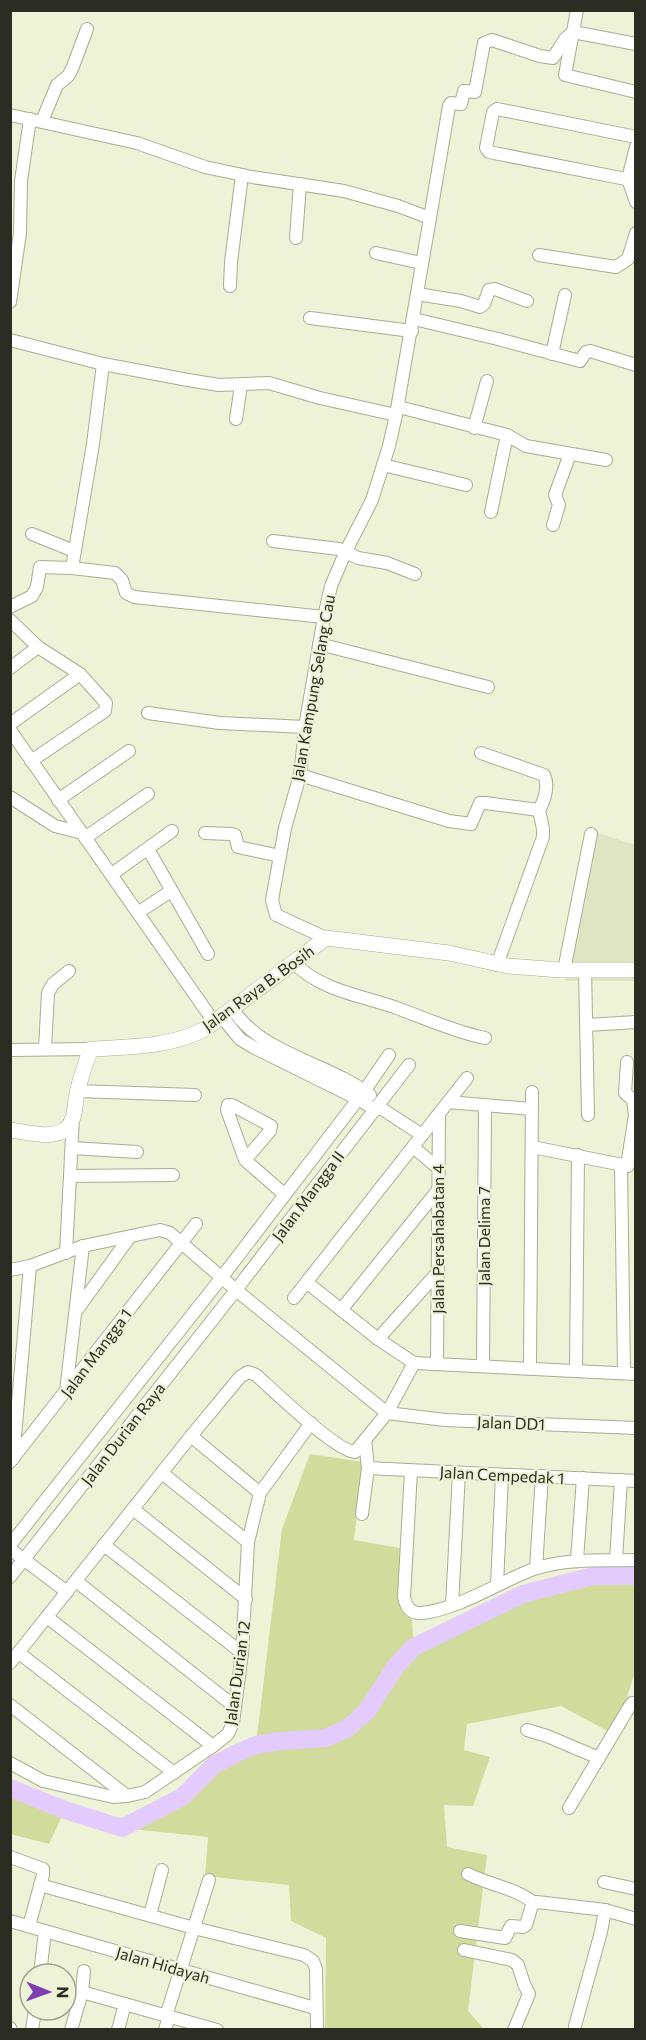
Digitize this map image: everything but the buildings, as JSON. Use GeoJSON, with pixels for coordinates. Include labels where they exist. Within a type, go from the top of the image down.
{"type":"FeatureCollection","features":[{"type":"Feature","properties":{"kind":"main road","name":"Jalan Raya B. Bosih"},"geometry":{"type":"LineString","coordinates":[[92,1049],[126,1048],[194,1035],[326,938],[449,954],[497,964],[564,970],[636,970]]}},
{"type":"Feature","properties":{"kind":"main road"},"geometry":{"type":"LineString","coordinates":[[10,1130],[35,1134],[58,1132],[66,1128],[74,1116],[77,1091],[92,1049]]}},
{"type":"Feature","properties":{"kind":"street"},"geometry":{"type":"LineString","coordinates":[[577,10],[565,75],[636,92]]}},
{"type":"Feature","properties":{"kind":"street"},"geometry":{"type":"LineString","coordinates":[[10,302],[20,233],[21,181],[36,120],[57,85],[68,76],[72,69],[87,29]]}},
{"type":"Feature","properties":{"kind":"street"},"geometry":{"type":"LineString","coordinates":[[573,32],[636,44]]}},
{"type":"Feature","properties":{"kind":"street","name":"Jalan Kampung Selang Cau"},"geometry":{"type":"LineString","coordinates":[[326,938],[276,915],[272,900],[285,828],[300,775],[305,727],[324,617],[332,586],[346,551],[372,500],[397,411],[450,106],[451,103],[461,104],[464,91],[475,92],[484,43],[492,40],[553,58],[565,39],[573,32]]}},
{"type":"Feature","properties":{"kind":"street"},"geometry":{"type":"LineString","coordinates":[[632,180],[489,152],[486,148],[495,109],[636,137]]}},
{"type":"Feature","properties":{"kind":"street"},"geometry":{"type":"LineString","coordinates":[[10,115],[137,143],[205,167],[344,191],[398,206],[430,218]]}},
{"type":"Feature","properties":{"kind":"street"},"geometry":{"type":"LineString","coordinates":[[636,147],[632,180],[636,202]]}},
{"type":"Feature","properties":{"kind":"street"},"geometry":{"type":"LineString","coordinates":[[230,286],[242,175]]}},
{"type":"Feature","properties":{"kind":"street"},"geometry":{"type":"LineString","coordinates":[[296,238],[300,184]]}},
{"type":"Feature","properties":{"kind":"street"},"geometry":{"type":"LineString","coordinates":[[539,255],[616,267],[628,259],[636,233]]}},
{"type":"Feature","properties":{"kind":"street"},"geometry":{"type":"LineString","coordinates":[[376,253],[421,263]]}},
{"type":"Feature","properties":{"kind":"street"},"geometry":{"type":"LineString","coordinates":[[417,294],[460,301],[480,307],[484,304],[489,290],[495,289],[527,301]]}},
{"type":"Feature","properties":{"kind":"street"},"geometry":{"type":"LineString","coordinates":[[552,354],[565,295]]}},
{"type":"Feature","properties":{"kind":"street"},"geometry":{"type":"LineString","coordinates":[[310,318],[413,325],[498,339],[580,361],[586,352],[590,351],[636,365]]}},
{"type":"Feature","properties":{"kind":"street"},"geometry":{"type":"LineString","coordinates":[[10,340],[103,364],[219,385],[269,383],[320,398],[397,411],[507,435],[526,446],[606,460]]}},
{"type":"Feature","properties":{"kind":"street"},"geometry":{"type":"LineString","coordinates":[[72,568],[93,444],[103,364]]}},
{"type":"Feature","properties":{"kind":"street"},"geometry":{"type":"LineString","coordinates":[[474,428],[487,381]]}},
{"type":"Feature","properties":{"kind":"street"},"geometry":{"type":"LineString","coordinates":[[237,419],[241,385]]}},
{"type":"Feature","properties":{"kind":"street"},"geometry":{"type":"LineString","coordinates":[[491,512],[507,435]]}},
{"type":"Feature","properties":{"kind":"street"},"geometry":{"type":"LineString","coordinates":[[553,525],[560,505],[555,495],[570,454]]}},
{"type":"Feature","properties":{"kind":"street"},"geometry":{"type":"LineString","coordinates":[[383,465],[466,485]]}},
{"type":"Feature","properties":{"kind":"street"},"geometry":{"type":"LineString","coordinates":[[32,534],[74,551]]}},
{"type":"Feature","properties":{"kind":"street"},"geometry":{"type":"LineString","coordinates":[[273,541],[346,551],[358,558],[387,563],[415,574]]}},
{"type":"Feature","properties":{"kind":"street"},"geometry":{"type":"LineString","coordinates":[[10,607],[32,596],[37,587],[40,567],[72,568],[115,573],[120,576],[126,593],[134,597],[324,617]]}},
{"type":"Feature","properties":{"kind":"street"},"geometry":{"type":"LineString","coordinates":[[10,620],[38,647],[80,674],[106,703],[105,711],[31,761]]}},
{"type":"Feature","properties":{"kind":"street"},"geometry":{"type":"LineString","coordinates":[[319,644],[488,687]]}},
{"type":"Feature","properties":{"kind":"street"},"geometry":{"type":"LineString","coordinates":[[10,668],[38,647]]}},
{"type":"Feature","properties":{"kind":"street"},"geometry":{"type":"LineString","coordinates":[[10,724],[80,674]]}},
{"type":"Feature","properties":{"kind":"street"},"geometry":{"type":"LineString","coordinates":[[148,713],[220,723],[305,727]]}},
{"type":"Feature","properties":{"kind":"street"},"geometry":{"type":"LineString","coordinates":[[10,730],[139,912],[240,1039],[252,1047],[362,1095],[422,1135]]}},
{"type":"Feature","properties":{"kind":"street"},"geometry":{"type":"LineString","coordinates":[[58,800],[129,751]]}},
{"type":"Feature","properties":{"kind":"street"},"geometry":{"type":"LineString","coordinates":[[481,753],[544,775],[546,779],[545,793],[539,810],[543,837],[497,964]]}},
{"type":"Feature","properties":{"kind":"street"},"geometry":{"type":"LineString","coordinates":[[300,775],[465,824],[471,824],[480,803],[484,802],[539,810]]}},
{"type":"Feature","properties":{"kind":"street"},"geometry":{"type":"LineString","coordinates":[[84,836],[148,794]]}},
{"type":"Feature","properties":{"kind":"street"},"geometry":{"type":"LineString","coordinates":[[10,797],[55,826],[84,836]]}},
{"type":"Feature","properties":{"kind":"street"},"geometry":{"type":"LineString","coordinates":[[112,874],[172,831]]}},
{"type":"Feature","properties":{"kind":"street"},"geometry":{"type":"LineString","coordinates":[[205,833],[235,835],[238,848],[279,856]]}},
{"type":"Feature","properties":{"kind":"street"},"geometry":{"type":"LineString","coordinates":[[564,970],[591,834]]}},
{"type":"Feature","properties":{"kind":"street"},"geometry":{"type":"LineString","coordinates":[[148,849],[208,954]]}},
{"type":"Feature","properties":{"kind":"street"},"geometry":{"type":"LineString","coordinates":[[139,912],[171,891]]}},
{"type":"Feature","properties":{"kind":"street"},"geometry":{"type":"LineString","coordinates":[[293,962],[305,974],[328,987],[485,1038]]}},
{"type":"Feature","properties":{"kind":"street"},"geometry":{"type":"LineString","coordinates":[[45,1048],[48,993],[69,970]]}},
{"type":"Feature","properties":{"kind":"street"},"geometry":{"type":"LineString","coordinates":[[585,970],[588,1115]]}},
{"type":"Feature","properties":{"kind":"street"},"geometry":{"type":"LineString","coordinates":[[587,1025],[636,1022]]}},
{"type":"Feature","properties":{"kind":"street"},"geometry":{"type":"LineString","coordinates":[[10,1050],[92,1049]]}},
{"type":"Feature","properties":{"kind":"street","name":"Jalan Mangga II"},"geometry":{"type":"LineString","coordinates":[[222,1277],[362,1095],[389,1055]]}},
{"type":"Feature","properties":{"kind":"street"},"geometry":{"type":"LineString","coordinates":[[308,1280],[309,1285],[340,1310],[414,1363],[630,1373],[628,1166],[635,1115],[633,1102],[626,1092],[627,1062]]}},
{"type":"Feature","properties":{"kind":"street","name":"Jalan Mangga II"},"geometry":{"type":"LineString","coordinates":[[236,1290],[409,1065]]}},
{"type":"Feature","properties":{"kind":"street"},"geometry":{"type":"LineString","coordinates":[[294,1298],[467,1078]]}},
{"type":"Feature","properties":{"kind":"street"},"geometry":{"type":"LineString","coordinates":[[77,1091],[195,1095]]}},
{"type":"Feature","properties":{"kind":"street"},"geometry":{"type":"LineString","coordinates":[[530,1367],[532,1092]]}},
{"type":"Feature","properties":{"kind":"street"},"geometry":{"type":"LineString","coordinates":[[448,1102],[485,1107],[531,1109]]}},
{"type":"Feature","properties":{"kind":"street","name":"Jalan Delima 7"},"geometry":{"type":"LineString","coordinates":[[483,1365],[485,1107]]}},
{"type":"Feature","properties":{"kind":"street","name":"Jalan Persahabatan 4"},"geometry":{"type":"LineString","coordinates":[[437,1364],[439,1114]]}},
{"type":"Feature","properties":{"kind":"street"},"geometry":{"type":"LineString","coordinates":[[66,1253],[74,1116]]}},
{"type":"Feature","properties":{"kind":"street"},"geometry":{"type":"LineString","coordinates":[[413,1147],[438,1168]]}},
{"type":"Feature","properties":{"kind":"street"},"geometry":{"type":"LineString","coordinates":[[532,1147],[628,1166]]}},
{"type":"Feature","properties":{"kind":"street"},"geometry":{"type":"LineString","coordinates":[[72,1149],[137,1152]]}},
{"type":"Feature","properties":{"kind":"street"},"geometry":{"type":"LineString","coordinates":[[576,1370],[578,1155]]}},
{"type":"Feature","properties":{"kind":"street"},"geometry":{"type":"LineString","coordinates":[[245,1160],[285,1194]]}},
{"type":"Feature","properties":{"kind":"street"},"geometry":{"type":"LineString","coordinates":[[70,1176],[173,1175]]}},
{"type":"Feature","properties":{"kind":"street"},"geometry":{"type":"LineString","coordinates":[[340,1310],[438,1190]]}},
{"type":"Feature","properties":{"kind":"street","name":"Jalan Mangga 1"},"geometry":{"type":"LineString","coordinates":[[12,1461],[196,1224]]}},
{"type":"Feature","properties":{"kind":"street"},"geometry":{"type":"LineString","coordinates":[[10,1270],[30,1266],[83,1246],[160,1230],[170,1233],[387,1413]]}},
{"type":"Feature","properties":{"kind":"street"},"geometry":{"type":"LineString","coordinates":[[75,1312],[129,1238]]}},
{"type":"Feature","properties":{"kind":"street"},"geometry":{"type":"LineString","coordinates":[[66,1393],[83,1246]]}},
{"type":"Feature","properties":{"kind":"street"},"geometry":{"type":"LineString","coordinates":[[12,1461],[30,1266]]}},
{"type":"Feature","properties":{"kind":"street"},"geometry":{"type":"LineString","coordinates":[[378,1339],[438,1272]]}},
{"type":"Feature","properties":{"kind":"street","name":"Jalan Durian Raya"},"geometry":{"type":"LineString","coordinates":[[10,1547],[222,1277]]}},
{"type":"Feature","properties":{"kind":"street","name":"Jalan Durian Raya"},"geometry":{"type":"LineString","coordinates":[[10,1577],[236,1290]]}},
{"type":"Feature","properties":{"kind":"street"},"geometry":{"type":"LineString","coordinates":[[10,1663],[240,1377],[248,1372],[256,1375],[347,1451],[355,1452],[387,1413],[414,1363]]}},
{"type":"Feature","properties":{"kind":"street","name":"Jalan DD1"},"geometry":{"type":"LineString","coordinates":[[387,1413],[445,1420],[636,1428]]}},
{"type":"Feature","properties":{"kind":"street","name":"Jalan Durian 12"},"geometry":{"type":"LineString","coordinates":[[10,1763],[43,1781],[113,1797],[127,1796],[145,1792],[228,1734],[233,1723],[242,1653],[248,1542],[260,1493],[311,1423]]}},
{"type":"Feature","properties":{"kind":"street"},"geometry":{"type":"LineString","coordinates":[[191,1436],[260,1493]]}},
{"type":"Feature","properties":{"kind":"street"},"geometry":{"type":"LineString","coordinates":[[362,1514],[368,1468],[365,1440]]}},
{"type":"Feature","properties":{"kind":"street","name":"Jalan Cempedak 1"},"geometry":{"type":"LineString","coordinates":[[368,1468],[636,1480]]}},
{"type":"Feature","properties":{"kind":"street"},"geometry":{"type":"LineString","coordinates":[[411,1471],[404,1597],[411,1611],[420,1613],[452,1605],[536,1568],[577,1560],[636,1560]]}},
{"type":"Feature","properties":{"kind":"street"},"geometry":{"type":"LineString","coordinates":[[162,1473],[248,1542]]}},
{"type":"Feature","properties":{"kind":"street"},"geometry":{"type":"LineString","coordinates":[[452,1605],[459,1473]]}},
{"type":"Feature","properties":{"kind":"street"},"geometry":{"type":"LineString","coordinates":[[497,1585],[502,1475]]}},
{"type":"Feature","properties":{"kind":"street"},"geometry":{"type":"LineString","coordinates":[[536,1568],[542,1476]]}},
{"type":"Feature","properties":{"kind":"street"},"geometry":{"type":"LineString","coordinates":[[577,1560],[583,1478]]}},
{"type":"Feature","properties":{"kind":"street"},"geometry":{"type":"LineString","coordinates":[[616,1560],[621,1480]]}},
{"type":"Feature","properties":{"kind":"street"},"geometry":{"type":"LineString","coordinates":[[133,1509],[246,1599]]}},
{"type":"Feature","properties":{"kind":"street"},"geometry":{"type":"LineString","coordinates":[[104,1545],[242,1653]]}},
{"type":"Feature","properties":{"kind":"street"},"geometry":{"type":"LineString","coordinates":[[10,1547],[67,1592]]}},
{"type":"Feature","properties":{"kind":"street"},"geometry":{"type":"LineString","coordinates":[[76,1581],[235,1707]]}},
{"type":"Feature","properties":{"kind":"street"},"geometry":{"type":"LineString","coordinates":[[47,1617],[213,1746]]}},
{"type":"Feature","properties":{"kind":"street"},"geometry":{"type":"LineString","coordinates":[[19,1653],[174,1773]]}},
{"type":"Feature","properties":{"kind":"street"},"geometry":{"type":"LineString","coordinates":[[569,1808],[628,1709],[632,1703],[636,1703]]}},
{"type":"Feature","properties":{"kind":"street"},"geometry":{"type":"LineString","coordinates":[[10,1706],[127,1796]]}},
{"type":"Feature","properties":{"kind":"street"},"geometry":{"type":"LineString","coordinates":[[527,1730],[599,1758]]}},
{"type":"Feature","properties":{"kind":"street"},"geometry":{"type":"LineString","coordinates":[[10,1857],[43,1869],[29,1926]]}},
{"type":"Feature","properties":{"kind":"street"},"geometry":{"type":"LineString","coordinates":[[150,1915],[162,1870]]}},
{"type":"Feature","properties":{"kind":"street"},"geometry":{"type":"LineString","coordinates":[[468,1874],[490,1884],[523,1894],[534,1903],[546,1901],[636,1918]]}},
{"type":"Feature","properties":{"kind":"street"},"geometry":{"type":"LineString","coordinates":[[165,2030],[180,1969],[208,1880]]}},
{"type":"Feature","properties":{"kind":"street"},"geometry":{"type":"LineString","coordinates":[[604,1882],[636,1889]]}},
{"type":"Feature","properties":{"kind":"street"},"geometry":{"type":"LineString","coordinates":[[40,1885],[194,1928],[304,1955],[313,1961],[316,1969],[317,2030]]}},
{"type":"Feature","properties":{"kind":"street"},"geometry":{"type":"LineString","coordinates":[[460,1931],[506,1938],[511,1926],[526,1925],[534,1903]]}},
{"type":"Feature","properties":{"kind":"street"},"geometry":{"type":"LineString","coordinates":[[575,2026],[605,1911]]}},
{"type":"Feature","properties":{"kind":"street","name":"Jalan Hidayah"},"geometry":{"type":"LineString","coordinates":[[10,1921],[315,2008]]}},
{"type":"Feature","properties":{"kind":"street"},"geometry":{"type":"LineString","coordinates":[[41,1962],[45,1931]]}},
{"type":"Feature","properties":{"kind":"street"},"geometry":{"type":"LineString","coordinates":[[464,1950],[512,1960],[518,1965],[529,1994],[514,2030]]}},
{"type":"Feature","properties":{"kind":"street"},"geometry":{"type":"LineString","coordinates":[[71,2030],[82,1992],[84,1971]]}},
{"type":"Feature","properties":{"kind":"street"},"geometry":{"type":"LineString","coordinates":[[82,1992],[213,2029]]}},
{"type":"Feature","properties":{"kind":"street"},"geometry":{"type":"LineString","coordinates":[[118,2030],[125,2004]]}},
{"type":"Feature","properties":{"kind":"shaded area"},"geometry":{"type":"Polygon","coordinates":[[[595,832],[635,845],[635,981],[565,981],[595,832]]]}},
{"type":"Feature","properties":{"kind":"green space"},"geometry":{"type":"Polygon","coordinates":[[[310,1454],[363,1462],[354,1540],[406,1549],[414,1647],[523,1594],[593,1576],[635,1576],[635,1672],[615,1735],[561,1706],[467,1724],[464,1750],[490,1757],[473,1806],[444,1805],[447,1847],[487,1855],[468,2011],[484,2029],[325,2029],[326,1938],[291,1921],[289,1885],[205,1876],[208,1837],[122,1828],[182,1797],[214,1765],[256,1745],[282,1529],[310,1454]]]}},
{"type":"Feature","properties":{"kind":"green space"},"geometry":{"type":"Polygon","coordinates":[[[11,1788],[65,1810],[49,1844],[11,1834],[11,1788]]]}},
{"type":"Feature","properties":{"kind":"waterway"},"geometry":{"type":"LineString","coordinates":[[10,1788],[65,1810],[122,1828],[182,1797],[214,1765],[237,1753],[256,1745],[326,1738],[348,1728],[367,1711],[396,1666],[414,1647],[523,1594],[593,1576],[636,1576]]}}]}
